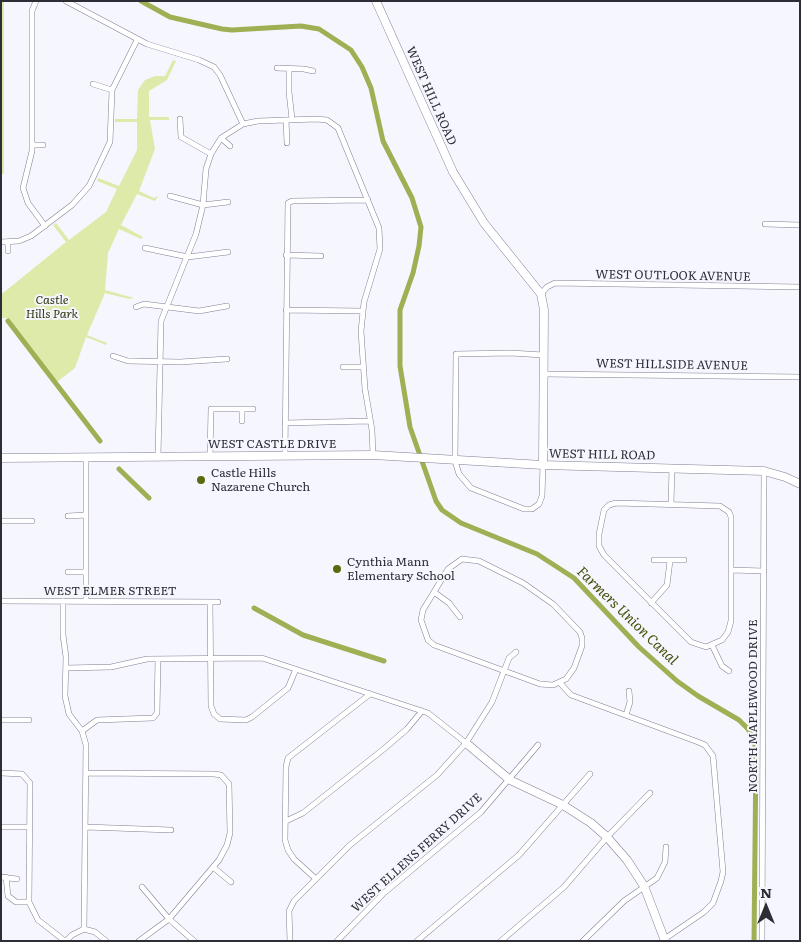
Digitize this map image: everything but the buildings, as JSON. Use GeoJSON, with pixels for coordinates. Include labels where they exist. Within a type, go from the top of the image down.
{"type":"FeatureCollection","features":[{"type":"Feature","properties":{"kind":"street"},"geometry":{"type":"LineString","coordinates":[[36,1],[32,11],[32,144],[23,188],[25,197],[45,226]]}},
{"type":"Feature","properties":{"kind":"street"},"geometry":{"type":"LineString","coordinates":[[66,1],[137,40],[215,64],[243,124]]}},
{"type":"Feature","properties":{"kind":"street","name":"WEST HILL ROAD"},"geometry":{"type":"LineString","coordinates":[[376,1],[457,180],[484,223],[541,294],[544,310],[543,465],[764,471],[800,484]]}},
{"type":"Feature","properties":{"kind":"street"},"geometry":{"type":"LineString","coordinates":[[8,251],[4,242],[25,240],[79,198],[89,186],[102,162],[111,135],[112,90],[137,40]]}},
{"type":"Feature","properties":{"kind":"street"},"geometry":{"type":"LineString","coordinates":[[277,68],[304,69],[313,72]]}},
{"type":"Feature","properties":{"kind":"street"},"geometry":{"type":"LineString","coordinates":[[289,69],[292,120]]}},
{"type":"Feature","properties":{"kind":"street"},"geometry":{"type":"LineString","coordinates":[[93,84],[112,90]]}},
{"type":"Feature","properties":{"kind":"street"},"geometry":{"type":"LineString","coordinates":[[180,119],[182,137],[211,154]]}},
{"type":"Feature","properties":{"kind":"street"},"geometry":{"type":"LineString","coordinates":[[286,120],[287,143]]}},
{"type":"Feature","properties":{"kind":"street"},"geometry":{"type":"LineString","coordinates":[[158,457],[159,334],[165,307],[196,234],[203,205],[206,169],[211,154],[221,138],[243,124],[286,120],[327,120],[335,125],[342,136],[379,228],[381,240],[362,311],[363,367],[373,455]]}},
{"type":"Feature","properties":{"kind":"street"},"geometry":{"type":"LineString","coordinates":[[221,138],[230,146]]}},
{"type":"Feature","properties":{"kind":"street"},"geometry":{"type":"LineString","coordinates":[[32,144],[44,144]]}},
{"type":"Feature","properties":{"kind":"street"},"geometry":{"type":"LineString","coordinates":[[170,196],[203,205],[228,202]]}},
{"type":"Feature","properties":{"kind":"street"},"geometry":{"type":"LineString","coordinates":[[285,454],[288,203],[292,201],[368,200]]}},
{"type":"Feature","properties":{"kind":"street"},"geometry":{"type":"LineString","coordinates":[[765,224],[800,225]]}},
{"type":"Feature","properties":{"kind":"street"},"geometry":{"type":"LineString","coordinates":[[145,248],[188,256],[228,252]]}},
{"type":"Feature","properties":{"kind":"street"},"geometry":{"type":"LineString","coordinates":[[286,256],[321,256]]}},
{"type":"Feature","properties":{"kind":"street","name":"WEST OUTLOOK AVENUE"},"geometry":{"type":"LineString","coordinates":[[541,294],[547,287],[555,283],[800,287]]}},
{"type":"Feature","properties":{"kind":"street"},"geometry":{"type":"LineString","coordinates":[[136,308],[144,304],[199,311],[227,306]]}},
{"type":"Feature","properties":{"kind":"street"},"geometry":{"type":"LineString","coordinates":[[286,310],[362,311]]}},
{"type":"Feature","properties":{"kind":"street"},"geometry":{"type":"LineString","coordinates":[[543,355],[510,353],[456,354],[455,461],[464,482],[471,488],[524,509],[532,509],[539,504],[542,496],[543,465]]}},
{"type":"Feature","properties":{"kind":"street"},"geometry":{"type":"LineString","coordinates":[[113,356],[128,361],[195,362],[228,359]]}},
{"type":"Feature","properties":{"kind":"street"},"geometry":{"type":"LineString","coordinates":[[343,367],[363,367]]}},
{"type":"Feature","properties":{"kind":"street","name":"WEST HILLSIDE AVENUE"},"geometry":{"type":"LineString","coordinates":[[543,374],[800,377]]}},
{"type":"Feature","properties":{"kind":"street"},"geometry":{"type":"LineString","coordinates":[[210,456],[210,409],[253,409]]}},
{"type":"Feature","properties":{"kind":"street"},"geometry":{"type":"LineString","coordinates":[[242,409],[242,421]]}},
{"type":"Feature","properties":{"kind":"street"},"geometry":{"type":"LineString","coordinates":[[285,423],[370,421]]}},
{"type":"Feature","properties":{"kind":"street","name":"WEST CASTLE DRIVE"},"geometry":{"type":"LineString","coordinates":[[1,458],[285,454],[373,455],[415,459],[543,465]]}},
{"type":"Feature","properties":{"kind":"street"},"geometry":{"type":"LineString","coordinates":[[86,458],[86,601]]}},
{"type":"Feature","properties":{"kind":"street"},"geometry":{"type":"LineString","coordinates":[[671,504],[672,468]]}},
{"type":"Feature","properties":{"kind":"street","name":"NORTH MAPLEWOOD DRIVE"},"geometry":{"type":"LineString","coordinates":[[762,941],[764,471]]}},
{"type":"Feature","properties":{"kind":"street"},"geometry":{"type":"LineString","coordinates":[[616,503],[671,504],[720,506],[726,508],[731,517],[730,626],[726,636],[712,645],[701,646],[690,642],[604,555],[599,546],[599,534],[604,510],[609,505],[616,503]]}},
{"type":"Feature","properties":{"kind":"street"},"geometry":{"type":"LineString","coordinates":[[68,516],[86,516]]}},
{"type":"Feature","properties":{"kind":"street"},"geometry":{"type":"LineString","coordinates":[[1,521],[32,521]]}},
{"type":"Feature","properties":{"kind":"street"},"geometry":{"type":"LineString","coordinates":[[462,559],[479,560],[523,583],[553,604],[582,638],[582,646],[570,675],[560,683],[540,684],[434,645],[428,640],[423,631],[421,620],[423,610],[434,592],[448,569],[462,559]]}},
{"type":"Feature","properties":{"kind":"street"},"geometry":{"type":"LineString","coordinates":[[654,560],[684,560]]}},
{"type":"Feature","properties":{"kind":"street"},"geometry":{"type":"LineString","coordinates":[[651,603],[667,585],[670,560]]}},
{"type":"Feature","properties":{"kind":"street"},"geometry":{"type":"LineString","coordinates":[[731,570],[764,571]]}},
{"type":"Feature","properties":{"kind":"street"},"geometry":{"type":"LineString","coordinates":[[68,572],[86,572]]}},
{"type":"Feature","properties":{"kind":"street"},"geometry":{"type":"LineString","coordinates":[[434,592],[449,602],[460,617]]}},
{"type":"Feature","properties":{"kind":"street","name":"WEST ELMER STREET"},"geometry":{"type":"LineString","coordinates":[[1,601],[218,602]]}},
{"type":"Feature","properties":{"kind":"street"},"geometry":{"type":"LineString","coordinates":[[63,601],[66,668],[65,696],[69,714],[82,731],[86,745],[84,929]]}},
{"type":"Feature","properties":{"kind":"street"},"geometry":{"type":"LineString","coordinates":[[210,602],[211,706],[214,714],[220,719],[233,720],[252,717],[288,688],[296,669]]}},
{"type":"Feature","properties":{"kind":"street"},"geometry":{"type":"LineString","coordinates":[[712,645],[722,666],[729,672]]}},
{"type":"Feature","properties":{"kind":"street"},"geometry":{"type":"LineString","coordinates":[[290,941],[291,905],[350,845],[437,775],[466,743],[491,705],[509,658],[516,652]]}},
{"type":"Feature","properties":{"kind":"street"},"geometry":{"type":"LineString","coordinates":[[66,668],[99,668],[158,658],[262,658],[422,711],[437,718],[510,780],[563,805],[591,823],[607,837],[627,860],[644,886],[664,940],[704,912],[712,903],[721,881],[714,761],[710,751],[698,742],[571,694],[560,683]]}},
{"type":"Feature","properties":{"kind":"street"},"geometry":{"type":"LineString","coordinates":[[82,731],[97,720],[153,718],[157,713],[158,658]]}},
{"type":"Feature","properties":{"kind":"street"},"geometry":{"type":"LineString","coordinates":[[626,715],[630,702],[629,690]]}},
{"type":"Feature","properties":{"kind":"street"},"geometry":{"type":"LineString","coordinates":[[316,880],[288,850],[285,840],[286,767],[288,758],[370,694]]}},
{"type":"Feature","properties":{"kind":"street"},"geometry":{"type":"LineString","coordinates":[[286,821],[303,813],[385,748],[407,729],[422,711]]}},
{"type":"Feature","properties":{"kind":"street"},"geometry":{"type":"LineString","coordinates":[[1,720],[29,720]]}},
{"type":"Feature","properties":{"kind":"street","name":"WEST ELLENS FERRY DRIVE"},"geometry":{"type":"LineString","coordinates":[[337,941],[384,893],[481,812],[538,745]]}},
{"type":"Feature","properties":{"kind":"street"},"geometry":{"type":"LineString","coordinates":[[1,773],[22,774],[30,782],[29,902],[38,920],[66,941],[72,934],[84,929],[95,932],[106,941]]}},
{"type":"Feature","properties":{"kind":"street"},"geometry":{"type":"LineString","coordinates":[[86,773],[214,774],[226,779],[230,788],[230,833],[227,845],[213,867],[169,919],[138,941]]}},
{"type":"Feature","properties":{"kind":"street"},"geometry":{"type":"LineString","coordinates":[[417,941],[519,856],[590,774]]}},
{"type":"Feature","properties":{"kind":"street"},"geometry":{"type":"LineString","coordinates":[[501,941],[558,893],[607,837],[650,793]]}},
{"type":"Feature","properties":{"kind":"street"},"geometry":{"type":"LineString","coordinates":[[1,827],[30,827]]}},
{"type":"Feature","properties":{"kind":"street"},"geometry":{"type":"LineString","coordinates":[[85,827],[170,830]]}},
{"type":"Feature","properties":{"kind":"street"},"geometry":{"type":"LineString","coordinates":[[583,941],[624,901],[657,878],[663,869],[666,847]]}},
{"type":"Feature","properties":{"kind":"street"},"geometry":{"type":"LineString","coordinates":[[213,867],[231,882]]}},
{"type":"Feature","properties":{"kind":"street"},"geometry":{"type":"LineString","coordinates":[[16,878],[4,877],[8,896],[16,902],[29,902]]}},
{"type":"Feature","properties":{"kind":"street"},"geometry":{"type":"LineString","coordinates":[[142,887],[169,919],[194,941]]}},
{"type":"Feature","properties":{"kind":"green space"},"geometry":{"type":"Polygon","coordinates":[[[1,1],[4,1],[4,174],[1,174],[1,1]]]}},
{"type":"Feature","properties":{"kind":"green space","name":"Castle Hills Park"},"geometry":{"type":"Polygon","coordinates":[[[173,60],[176,61],[167,80],[149,91],[149,117],[169,117],[169,120],[150,120],[155,149],[139,191],[154,198],[158,196],[155,201],[137,194],[121,225],[143,237],[141,239],[119,229],[108,253],[105,290],[134,298],[129,299],[105,293],[87,335],[107,343],[106,345],[86,337],[75,368],[57,382],[7,318],[1,318],[1,292],[3,293],[66,242],[53,225],[56,223],[69,240],[106,212],[117,189],[97,181],[98,178],[119,186],[137,150],[137,122],[115,122],[115,119],[137,119],[138,90],[145,80],[155,76],[165,76],[173,60]]]}},
{"type":"Feature","properties":{"kind":"waterway","name":"Farmers Union Canal"},"geometry":{"type":"LineString","coordinates":[[141,1],[170,17],[222,29],[301,26],[319,29],[351,50],[362,67],[371,88],[383,141],[412,198],[421,227],[413,273],[400,310],[400,366],[410,427],[436,501],[442,510],[461,523],[537,554],[574,578],[639,647],[677,681],[698,696],[739,720],[748,729],[754,740],[756,751],[754,941]]}},
{"type":"Feature","properties":{"kind":"waterway"},"geometry":{"type":"LineString","coordinates":[[8,321],[100,441]]}},
{"type":"Feature","properties":{"kind":"waterway"},"geometry":{"type":"LineString","coordinates":[[119,469],[149,498]]}},
{"type":"Feature","properties":{"kind":"waterway"},"geometry":{"type":"LineString","coordinates":[[254,608],[303,635],[384,661]]}},
{"type":"Feature","properties":{"kind":"place","name":"Castle Hills Nazarene Church"},"geometry":{"type":"Point","coordinates":[201,480]}},
{"type":"Feature","properties":{"kind":"place","name":"Cynthia Mann Elementary School"},"geometry":{"type":"Point","coordinates":[337,569]}}]}
